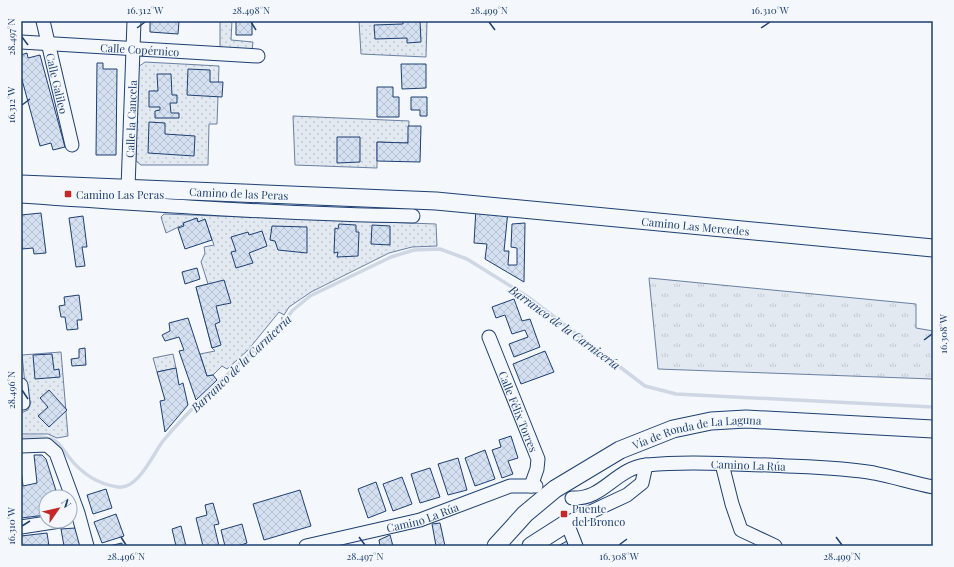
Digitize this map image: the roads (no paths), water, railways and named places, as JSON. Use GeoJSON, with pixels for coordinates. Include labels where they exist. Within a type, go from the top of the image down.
{"type":"FeatureCollection","features":[{"type":"Feature","properties":{"kind":"main road","name":"Camino de las Peras"},"geometry":{"type":"LineString","coordinates":[[21,184],[457,202]]}},
{"type":"Feature","properties":{"kind":"main road","name":"Camino Las Mercedes"},"geometry":{"type":"LineString","coordinates":[[457,202],[933,248]]}},
{"type":"Feature","properties":{"kind":"main road","name":"Vía de Ronda de La Laguna"},"geometry":{"type":"LineString","coordinates":[[496,546],[525,514],[555,490],[620,450],[673,429],[711,421],[746,419],[933,429]]}},
{"type":"Feature","properties":{"kind":"main road"},"geometry":{"type":"LineString","coordinates":[[531,546],[567,523]]}},
{"type":"Feature","properties":{"kind":"street","name":"Calle Galileo"},"geometry":{"type":"LineString","coordinates":[[43,21],[72,145]]}},
{"type":"Feature","properties":{"kind":"street","name":"Calle la Cancela"},"geometry":{"type":"LineString","coordinates":[[128,188],[134,21]]}},
{"type":"Feature","properties":{"kind":"street","name":"Calle Copérnico"},"geometry":{"type":"LineString","coordinates":[[21,42],[258,56]]}},
{"type":"Feature","properties":{"kind":"street"},"geometry":{"type":"LineString","coordinates":[[21,196],[198,208],[338,215],[413,216]]}},
{"type":"Feature","properties":{"kind":"street","name":"Calle Félix Torres"},"geometry":{"type":"LineString","coordinates":[[489,337],[538,459],[533,486]]}},
{"type":"Feature","properties":{"kind":"street"},"geometry":{"type":"LineString","coordinates":[[21,385],[23,403]]}},
{"type":"Feature","properties":{"kind":"street"},"geometry":{"type":"LineString","coordinates":[[21,446],[48,445],[56,453],[66,489]]}},
{"type":"Feature","properties":{"kind":"street"},"geometry":{"type":"LineString","coordinates":[[722,464],[732,504],[741,530],[775,546]]}},
{"type":"Feature","properties":{"kind":"street","name":"Camino La Rúa"},"geometry":{"type":"LineString","coordinates":[[572,498],[583,499],[595,494],[627,470],[646,465],[722,464],[797,466],[874,473],[933,487]]}},
{"type":"Feature","properties":{"kind":"street"},"geometry":{"type":"LineString","coordinates":[[576,546],[567,523],[627,495],[642,483],[646,465]]}},
{"type":"Feature","properties":{"kind":"street","name":"Camino La Rúa"},"geometry":{"type":"LineString","coordinates":[[306,546],[420,520],[510,486],[533,486]]}},
{"type":"Feature","properties":{"kind":"street"},"geometry":{"type":"LineString","coordinates":[[21,527],[38,524]]}},
{"type":"Feature","properties":{"kind":"street"},"geometry":{"type":"LineString","coordinates":[[78,525],[87,546]]}},
{"type":"Feature","properties":{"kind":"waterway","name":"Barranco de la Carnicería"},"geometry":{"type":"LineString","coordinates":[[21,437],[51,438],[60,445],[78,468],[90,477],[110,486],[118,487],[132,483],[144,470],[163,441],[191,410],[282,324],[293,310],[310,296],[391,257],[414,250],[440,249],[467,259],[528,297],[645,386],[676,394],[933,407]]}},
{"type":"Feature","properties":{"kind":"place","name":"Camino Las Peras"},"geometry":{"type":"Point","coordinates":[68,194]}},
{"type":"Feature","properties":{"kind":"place","name":"Puente del Bronco"},"geometry":{"type":"Point","coordinates":[564,514]}}]}
